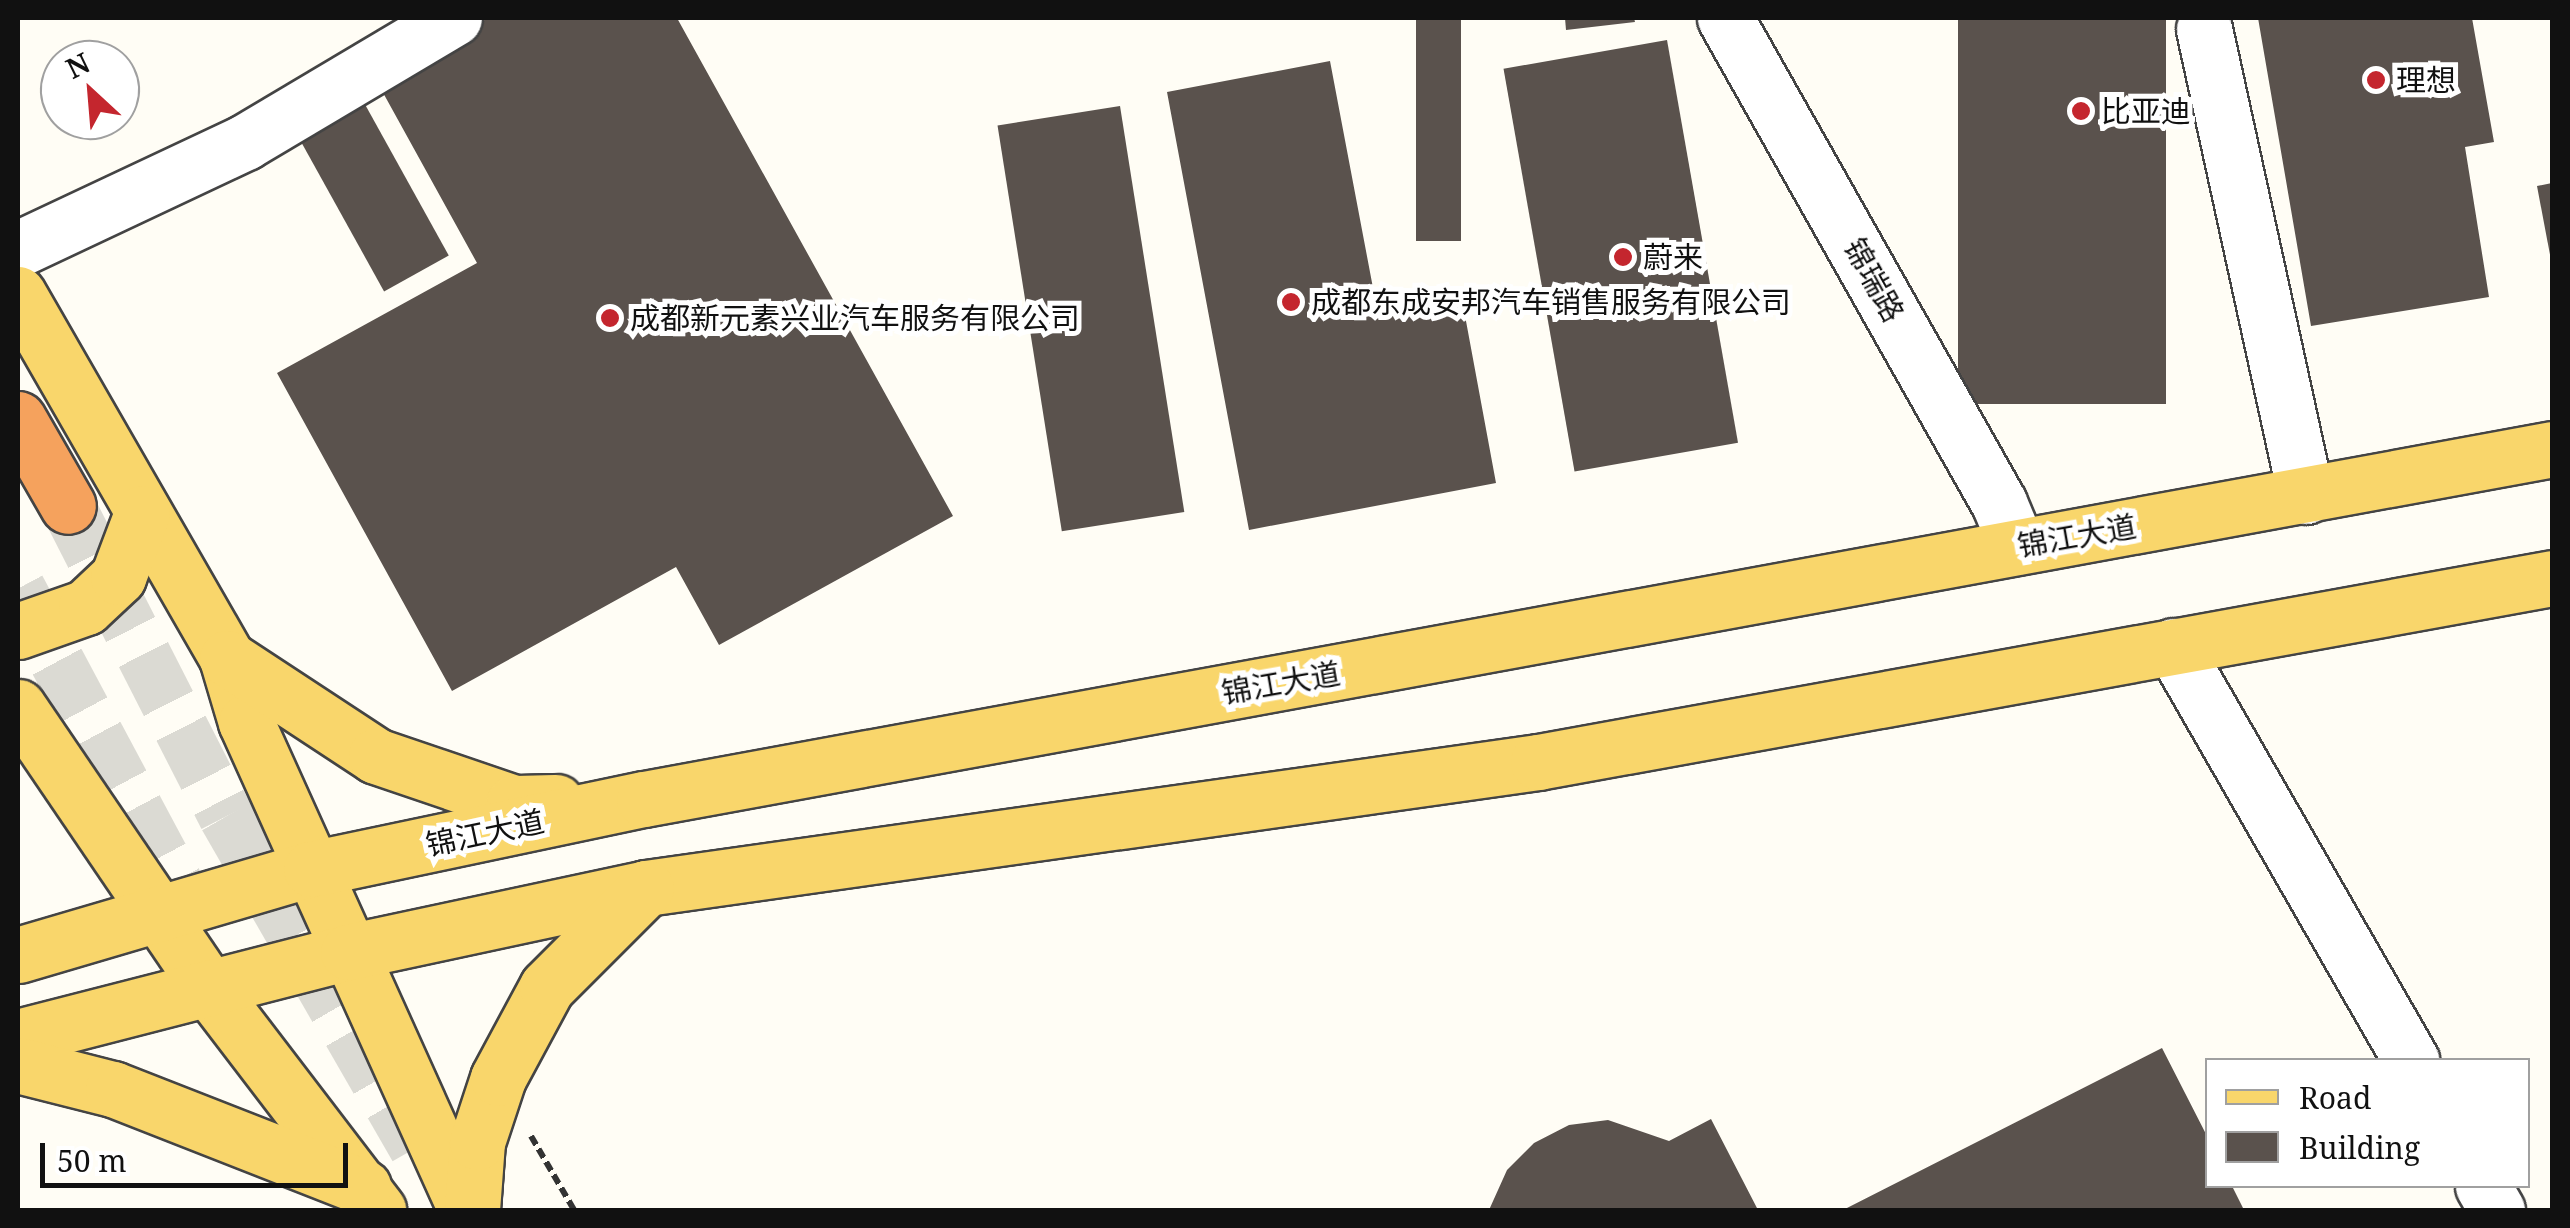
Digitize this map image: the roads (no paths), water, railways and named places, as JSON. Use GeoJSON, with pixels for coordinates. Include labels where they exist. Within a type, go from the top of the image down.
{"type":"FeatureCollection","features":[{"type":"Feature","properties":{"kind":"highway"},"geometry":{"type":"LineString","coordinates":[[18,419],[68,506]]}},
{"type":"Feature","properties":{"kind":"main road"},"geometry":{"type":"LineString","coordinates":[[18,294],[228,658],[246,722],[469,1210]]}},
{"type":"Feature","properties":{"kind":"main road","name":"锦江大道"},"geometry":{"type":"LineString","coordinates":[[18,955],[154,911],[311,869],[644,799],[2552,448]]}},
{"type":"Feature","properties":{"kind":"main road"},"geometry":{"type":"LineString","coordinates":[[18,632],[86,607],[118,577],[142,513]]}},
{"type":"Feature","properties":{"kind":"main road"},"geometry":{"type":"LineString","coordinates":[[18,1037],[348,952],[646,888],[1538,762],[2552,578]]}},
{"type":"Feature","properties":{"kind":"main road"},"geometry":{"type":"LineString","coordinates":[[228,658],[376,756],[514,804],[644,799]]}},
{"type":"Feature","properties":{"kind":"main road"},"geometry":{"type":"LineString","coordinates":[[18,708],[210,990],[372,1200]]}},
{"type":"Feature","properties":{"kind":"main road"},"geometry":{"type":"LineString","coordinates":[[469,1210],[478,1142],[498,1078],[547,987],[646,888]]}},
{"type":"Feature","properties":{"kind":"main road"},"geometry":{"type":"LineString","coordinates":[[18,1065],[112,1089],[372,1200]]}},
{"type":"Feature","properties":{"kind":"street"},"geometry":{"type":"LineString","coordinates":[[18,249],[245,142],[454,18]]}},
{"type":"Feature","properties":{"kind":"street","name":"锦瑞路"},"geometry":{"type":"LineString","coordinates":[[1726,18],[1999,503],[2017,546]]}},
{"type":"Feature","properties":{"kind":"street"},"geometry":{"type":"LineString","coordinates":[[2204,29],[2306,496]]}},
{"type":"Feature","properties":{"kind":"street"},"geometry":{"type":"LineString","coordinates":[[2173,646],[2410,1058]]}},
{"type":"Feature","properties":{"kind":"street"},"geometry":{"type":"LineString","coordinates":[[2484,1188],[2497,1210]]}},
{"type":"Feature","properties":{"kind":"tunnel"},"geometry":{"type":"LineString","coordinates":[[68,506],[226,816],[416,1147]]}},
{"type":"Feature","properties":{"kind":"tunnel"},"geometry":{"type":"LineString","coordinates":[[18,588],[210,947]]}},
{"type":"Feature","properties":{"kind":"place","name":"理想"},"geometry":{"type":"Point","coordinates":[2376,80]}},
{"type":"Feature","properties":{"kind":"place","name":"比亚迪"},"geometry":{"type":"Point","coordinates":[2081,111]}},
{"type":"Feature","properties":{"kind":"place","name":"蔚来"},"geometry":{"type":"Point","coordinates":[1623,257]}},
{"type":"Feature","properties":{"kind":"place","name":"成都东成安邦汽车销售服务有限公司"},"geometry":{"type":"Point","coordinates":[1291,302]}},
{"type":"Feature","properties":{"kind":"place","name":"成都新元素兴业汽车服务有限公司"},"geometry":{"type":"Point","coordinates":[610,318]}}]}
